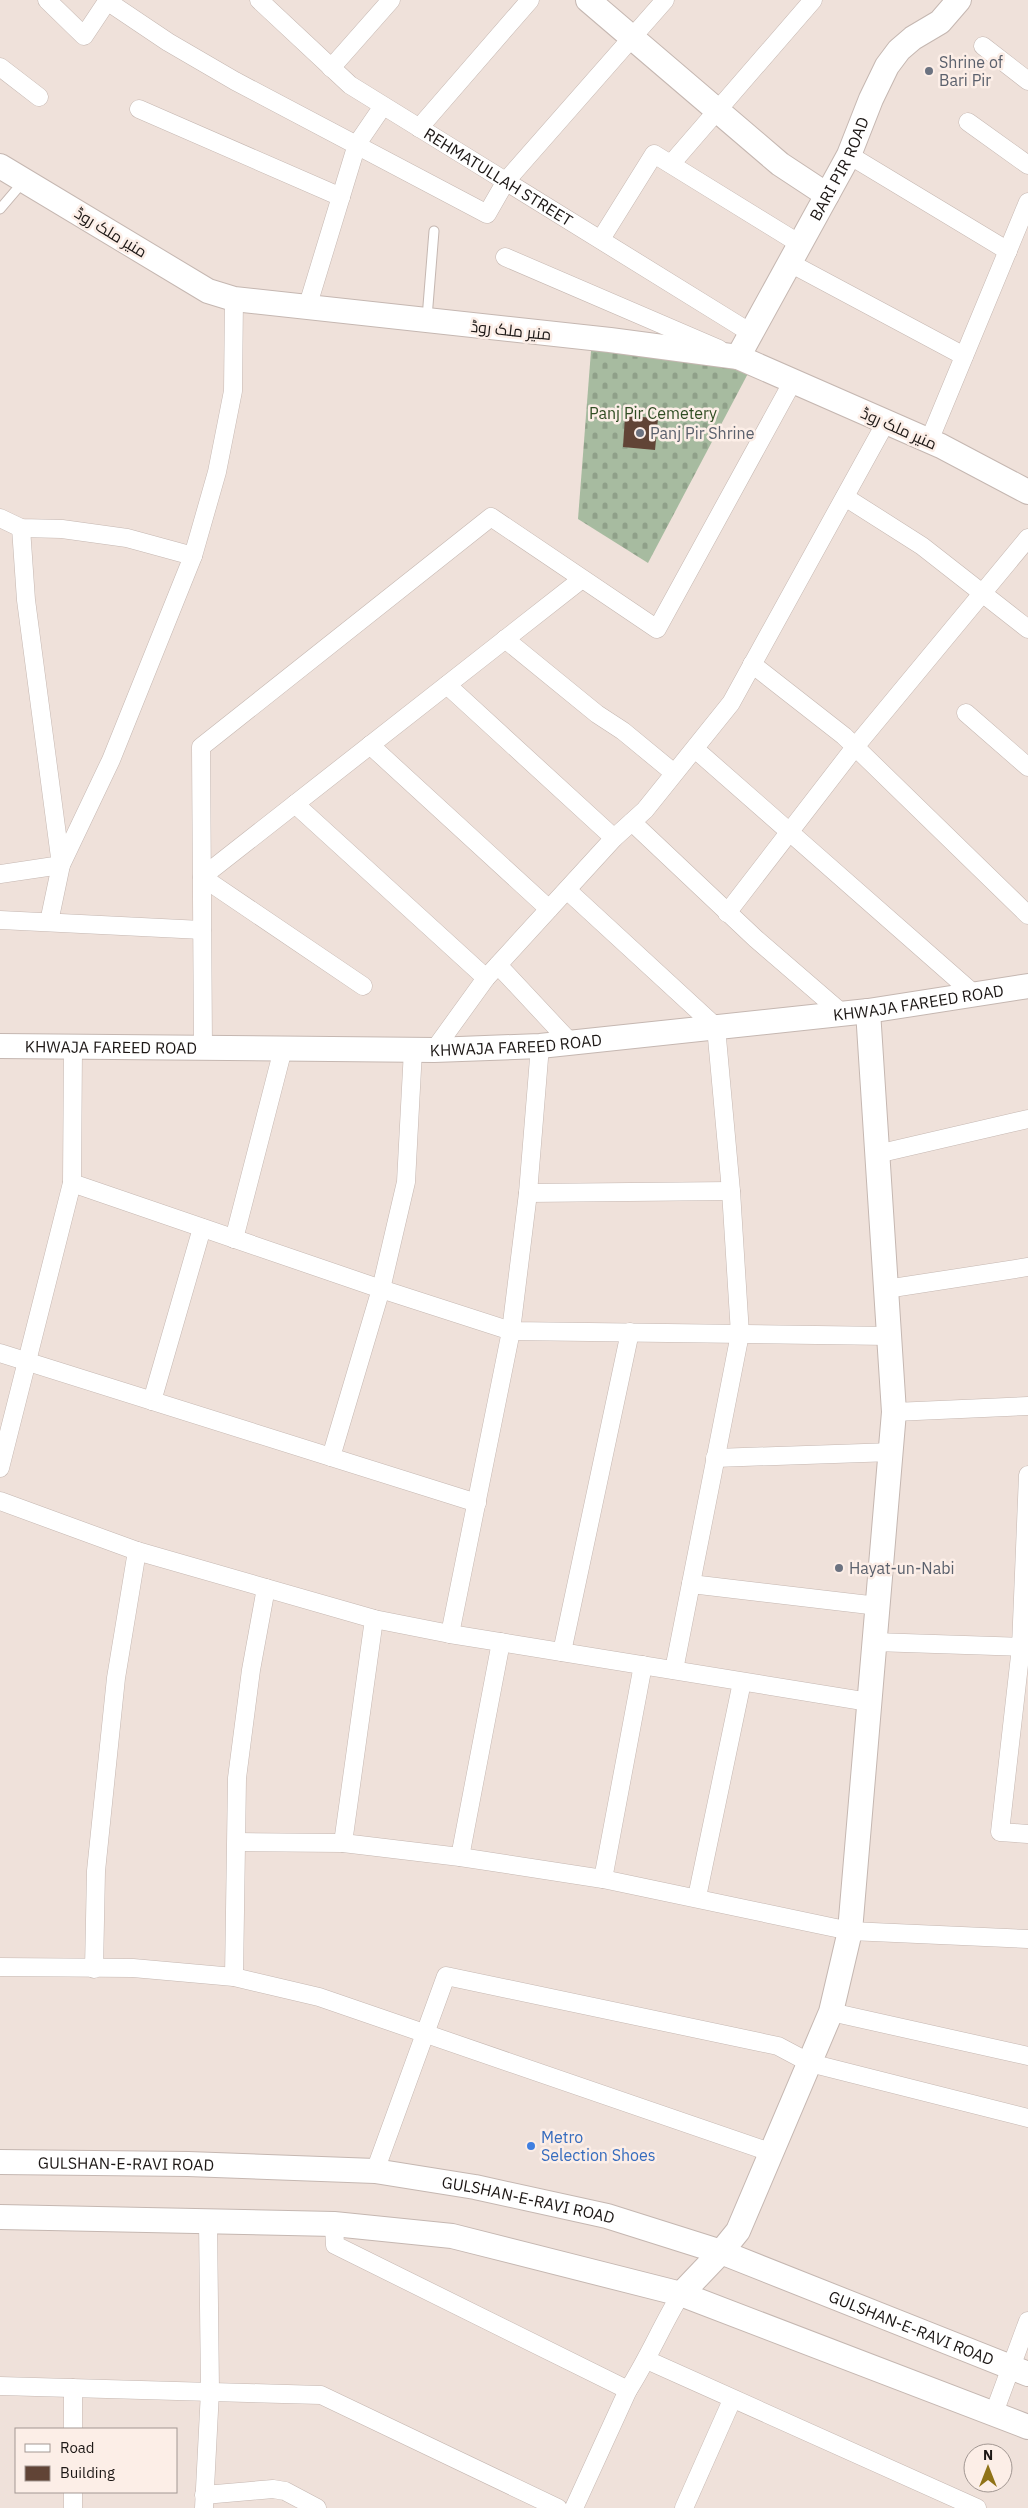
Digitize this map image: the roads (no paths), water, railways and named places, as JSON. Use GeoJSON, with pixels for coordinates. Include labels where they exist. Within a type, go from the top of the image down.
{"type":"FeatureCollection","features":[{"type":"Feature","properties":{"kind":"street"},"geometry":{"type":"LineString","coordinates":[[47,0],[84,36],[108,0],[168,42],[235,81],[487,214],[506,181],[665,0]]}},
{"type":"Feature","properties":{"kind":"street","name":"REHMATULLAH STREET"},"geometry":{"type":"LineString","coordinates":[[259,0],[350,85],[601,239],[751,334]]}},
{"type":"Feature","properties":{"kind":"street"},"geometry":{"type":"LineString","coordinates":[[331,68],[391,0]]}},
{"type":"Feature","properties":{"kind":"street"},"geometry":{"type":"LineString","coordinates":[[419,128],[530,0]]}},
{"type":"Feature","properties":{"kind":"street"},"geometry":{"type":"LineString","coordinates":[[588,0],[780,164],[827,195]]}},
{"type":"Feature","properties":{"kind":"street"},"geometry":{"type":"LineString","coordinates":[[671,164],[813,0]]}},
{"type":"Feature","properties":{"kind":"street","name":"BARI PIR ROAD"},"geometry":{"type":"LineString","coordinates":[[738,357],[849,155],[887,66],[899,50],[913,38],[940,22],[959,0]]}},
{"type":"Feature","properties":{"kind":"street"},"geometry":{"type":"LineString","coordinates":[[983,46],[1028,81]]}},
{"type":"Feature","properties":{"kind":"street"},"geometry":{"type":"LineString","coordinates":[[0,67],[39,97]]}},
{"type":"Feature","properties":{"kind":"street"},"geometry":{"type":"LineString","coordinates":[[307,308],[357,144],[383,106]]}},
{"type":"Feature","properties":{"kind":"street"},"geometry":{"type":"LineString","coordinates":[[139,110],[341,197]]}},
{"type":"Feature","properties":{"kind":"street"},"geometry":{"type":"LineString","coordinates":[[968,122],[1028,165]]}},
{"type":"Feature","properties":{"kind":"street"},"geometry":{"type":"LineString","coordinates":[[601,239],[654,154],[671,164],[795,253],[964,356]]}},
{"type":"Feature","properties":{"kind":"street"},"geometry":{"type":"LineString","coordinates":[[849,155],[1008,251]]}},
{"type":"Feature","properties":{"kind":"street","name":"منیر ملک روڈ"},"geometry":{"type":"LineString","coordinates":[[0,166],[23,182],[82,213],[208,291],[234,299],[610,340],[738,357],[929,441],[1028,492]]}},
{"type":"Feature","properties":{"kind":"street"},"geometry":{"type":"LineString","coordinates":[[929,441],[1028,202]]}},
{"type":"Feature","properties":{"kind":"street"},"geometry":{"type":"LineString","coordinates":[[504,257],[738,357]]}},
{"type":"Feature","properties":{"kind":"street"},"geometry":{"type":"LineString","coordinates":[[48,922],[61,865],[111,760],[193,556],[217,472],[233,391],[232,340],[234,299]]}},
{"type":"Feature","properties":{"kind":"street"},"geometry":{"type":"LineString","coordinates":[[203,1048],[201,747],[490,518],[657,629],[793,381]]}},
{"type":"Feature","properties":{"kind":"street"},"geometry":{"type":"LineString","coordinates":[[331,1457],[381,1289],[406,1182],[423,1050],[492,971],[614,838],[645,810],[731,703],[886,422]]}},
{"type":"Feature","properties":{"kind":"street"},"geometry":{"type":"LineString","coordinates":[[845,496],[922,546],[1028,629]]}},
{"type":"Feature","properties":{"kind":"street"},"geometry":{"type":"LineString","coordinates":[[0,518],[21,528],[62,529],[127,538],[193,556]]}},
{"type":"Feature","properties":{"kind":"street"},"geometry":{"type":"LineString","coordinates":[[21,528],[26,600],[61,865]]}},
{"type":"Feature","properties":{"kind":"street"},"geometry":{"type":"LineString","coordinates":[[727,912],[791,833],[855,747],[1028,538]]}},
{"type":"Feature","properties":{"kind":"street"},"geometry":{"type":"LineString","coordinates":[[202,877],[582,579]]}},
{"type":"Feature","properties":{"kind":"street"},"geometry":{"type":"LineString","coordinates":[[505,639],[597,714],[623,731],[674,773]]}},
{"type":"Feature","properties":{"kind":"street"},"geometry":{"type":"LineString","coordinates":[[752,664],[855,747],[1028,915]]}},
{"type":"Feature","properties":{"kind":"street"},"geometry":{"type":"LineString","coordinates":[[447,684],[614,838]]}},
{"type":"Feature","properties":{"kind":"street"},"geometry":{"type":"LineString","coordinates":[[966,713],[1028,767]]}},
{"type":"Feature","properties":{"kind":"street"},"geometry":{"type":"LineString","coordinates":[[370,745],[549,909]]}},
{"type":"Feature","properties":{"kind":"street"},"geometry":{"type":"LineString","coordinates":[[695,749],[974,994]]}},
{"type":"Feature","properties":{"kind":"street"},"geometry":{"type":"LineString","coordinates":[[295,804],[492,971],[570,1042]]}},
{"type":"Feature","properties":{"kind":"street"},"geometry":{"type":"LineString","coordinates":[[632,822],[727,912],[843,1014]]}},
{"type":"Feature","properties":{"kind":"street"},"geometry":{"type":"LineString","coordinates":[[0,874],[61,865]]}},
{"type":"Feature","properties":{"kind":"street"},"geometry":{"type":"LineString","coordinates":[[202,877],[363,986]]}},
{"type":"Feature","properties":{"kind":"street"},"geometry":{"type":"LineString","coordinates":[[567,890],[716,1027],[731,1191],[740,1334],[674,1670]]}},
{"type":"Feature","properties":{"kind":"street"},"geometry":{"type":"LineString","coordinates":[[0,920],[202,930]]}},
{"type":"Feature","properties":{"kind":"street","name":"KHWAJA FAREED ROAD"},"geometry":{"type":"LineString","coordinates":[[0,1046],[423,1050],[540,1046],[868,1011],[1028,986]]}},
{"type":"Feature","properties":{"kind":"street"},"geometry":{"type":"LineString","coordinates":[[574,2508],[628,2390],[647,2360],[681,2294],[738,2231],[831,2012],[850,1931],[874,1642],[893,1452],[894,1412],[868,1011]]}},
{"type":"Feature","properties":{"kind":"street"},"geometry":{"type":"LineString","coordinates":[[450,1634],[511,1330],[528,1193],[540,1046]]}},
{"type":"Feature","properties":{"kind":"street"},"geometry":{"type":"LineString","coordinates":[[0,1468],[72,1183],[73,1047]]}},
{"type":"Feature","properties":{"kind":"street"},"geometry":{"type":"LineString","coordinates":[[234,1239],[283,1049]]}},
{"type":"Feature","properties":{"kind":"street"},"geometry":{"type":"LineString","coordinates":[[877,1154],[1028,1119]]}},
{"type":"Feature","properties":{"kind":"street"},"geometry":{"type":"LineString","coordinates":[[72,1183],[381,1289],[511,1330],[889,1336]]}},
{"type":"Feature","properties":{"kind":"street"},"geometry":{"type":"LineString","coordinates":[[528,1193],[731,1191]]}},
{"type":"Feature","properties":{"kind":"street"},"geometry":{"type":"LineString","coordinates":[[152,1401],[202,1228]]}},
{"type":"Feature","properties":{"kind":"street"},"geometry":{"type":"LineString","coordinates":[[886,1289],[1028,1267]]}},
{"type":"Feature","properties":{"kind":"street"},"geometry":{"type":"LineString","coordinates":[[562,1652],[630,1332]]}},
{"type":"Feature","properties":{"kind":"street"},"geometry":{"type":"LineString","coordinates":[[0,1353],[477,1503]]}},
{"type":"Feature","properties":{"kind":"street"},"geometry":{"type":"LineString","coordinates":[[894,1412],[1028,1406]]}},
{"type":"Feature","properties":{"kind":"street"},"geometry":{"type":"LineString","coordinates":[[715,1458],[893,1452]]}},
{"type":"Feature","properties":{"kind":"street"},"geometry":{"type":"LineString","coordinates":[[1028,1475],[1025,1647],[1000,1832],[1028,1834]]}},
{"type":"Feature","properties":{"kind":"street"},"geometry":{"type":"LineString","coordinates":[[0,1501],[138,1551],[374,1619],[450,1634],[869,1702]]}},
{"type":"Feature","properties":{"kind":"street"},"geometry":{"type":"LineString","coordinates":[[94,1969],[96,1871],[116,1678],[138,1551]]}},
{"type":"Feature","properties":{"kind":"street"},"geometry":{"type":"LineString","coordinates":[[691,1584],[878,1606]]}},
{"type":"Feature","properties":{"kind":"street"},"geometry":{"type":"LineString","coordinates":[[234,1977],[237,1778],[251,1670],[266,1588]]}},
{"type":"Feature","properties":{"kind":"street"},"geometry":{"type":"LineString","coordinates":[[343,1843],[374,1619]]}},
{"type":"Feature","properties":{"kind":"street"},"geometry":{"type":"LineString","coordinates":[[460,1857],[501,1642]]}},
{"type":"Feature","properties":{"kind":"street"},"geometry":{"type":"LineString","coordinates":[[874,1642],[1025,1647]]}},
{"type":"Feature","properties":{"kind":"street"},"geometry":{"type":"LineString","coordinates":[[602,1879],[643,1665]]}},
{"type":"Feature","properties":{"kind":"street"},"geometry":{"type":"LineString","coordinates":[[697,1897],[742,1682]]}},
{"type":"Feature","properties":{"kind":"street"},"geometry":{"type":"LineString","coordinates":[[237,1842],[343,1843],[460,1857],[602,1879],[697,1897],[850,1931],[1028,1939]]}},
{"type":"Feature","properties":{"kind":"street"},"geometry":{"type":"LineString","coordinates":[[0,1967],[134,1968],[234,1977],[319,1997],[770,2152]]}},
{"type":"Feature","properties":{"kind":"street"},"geometry":{"type":"LineString","coordinates":[[375,2171],[446,1976],[778,2046],[810,2063],[1028,2118]]}},
{"type":"Feature","properties":{"kind":"street"},"geometry":{"type":"LineString","coordinates":[[831,2012],[1028,2056]]}},
{"type":"Feature","properties":{"kind":"street","name":"GULSHAN-E-RAVI ROAD"},"geometry":{"type":"LineString","coordinates":[[0,2162],[188,2164],[375,2171],[475,2187],[607,2216],[721,2252],[1019,2370]]}},
{"type":"Feature","properties":{"kind":"street"},"geometry":{"type":"LineString","coordinates":[[0,2217],[334,2224],[452,2236],[681,2294],[1028,2427]]}},
{"type":"Feature","properties":{"kind":"street"},"geometry":{"type":"LineString","coordinates":[[208,2221],[210,2391],[204,2501],[273,2489],[284,2491],[316,2508]]}},
{"type":"Feature","properties":{"kind":"street"},"geometry":{"type":"LineString","coordinates":[[334,2224],[335,2245],[628,2390]]}},
{"type":"Feature","properties":{"kind":"street"},"geometry":{"type":"LineString","coordinates":[[994,2413],[1019,2370],[1028,2321]]}},
{"type":"Feature","properties":{"kind":"street"},"geometry":{"type":"LineString","coordinates":[[647,2360],[732,2400],[977,2508]]}},
{"type":"Feature","properties":{"kind":"street"},"geometry":{"type":"LineString","coordinates":[[0,2386],[321,2395],[558,2508]]}},
{"type":"Feature","properties":{"kind":"street"},"geometry":{"type":"LineString","coordinates":[[73,2388],[73,2428]]}},
{"type":"Feature","properties":{"kind":"street"},"geometry":{"type":"LineString","coordinates":[[684,2508],[732,2400]]}},
{"type":"Feature","properties":{"kind":"street"},"geometry":{"type":"LineString","coordinates":[[73,2493],[73,2508]]}},
{"type":"Feature","properties":{"kind":"lane"},"geometry":{"type":"LineString","coordinates":[[0,209],[23,182]]}},
{"type":"Feature","properties":{"kind":"lane"},"geometry":{"type":"LineString","coordinates":[[427,321],[434,231]]}},
{"type":"Feature","properties":{"kind":"place","name":"Shrine of Bari Pir"},"geometry":{"type":"Point","coordinates":[929,71]}},
{"type":"Feature","properties":{"kind":"place","name":"Panj Pir Shrine"},"geometry":{"type":"Point","coordinates":[640,433]}},
{"type":"Feature","properties":{"kind":"place","name":"Hayat-un-Nabi"},"geometry":{"type":"Point","coordinates":[839,1568]}},
{"type":"Feature","properties":{"kind":"place","name":"Metro Selection Shoes"},"geometry":{"type":"Point","coordinates":[531,2146]}},
{"type":"Feature","properties":{"kind":"park label","name":"Panj Pir Cemetery"},"geometry":{"type":"Point","coordinates":[653,413]}}]}
